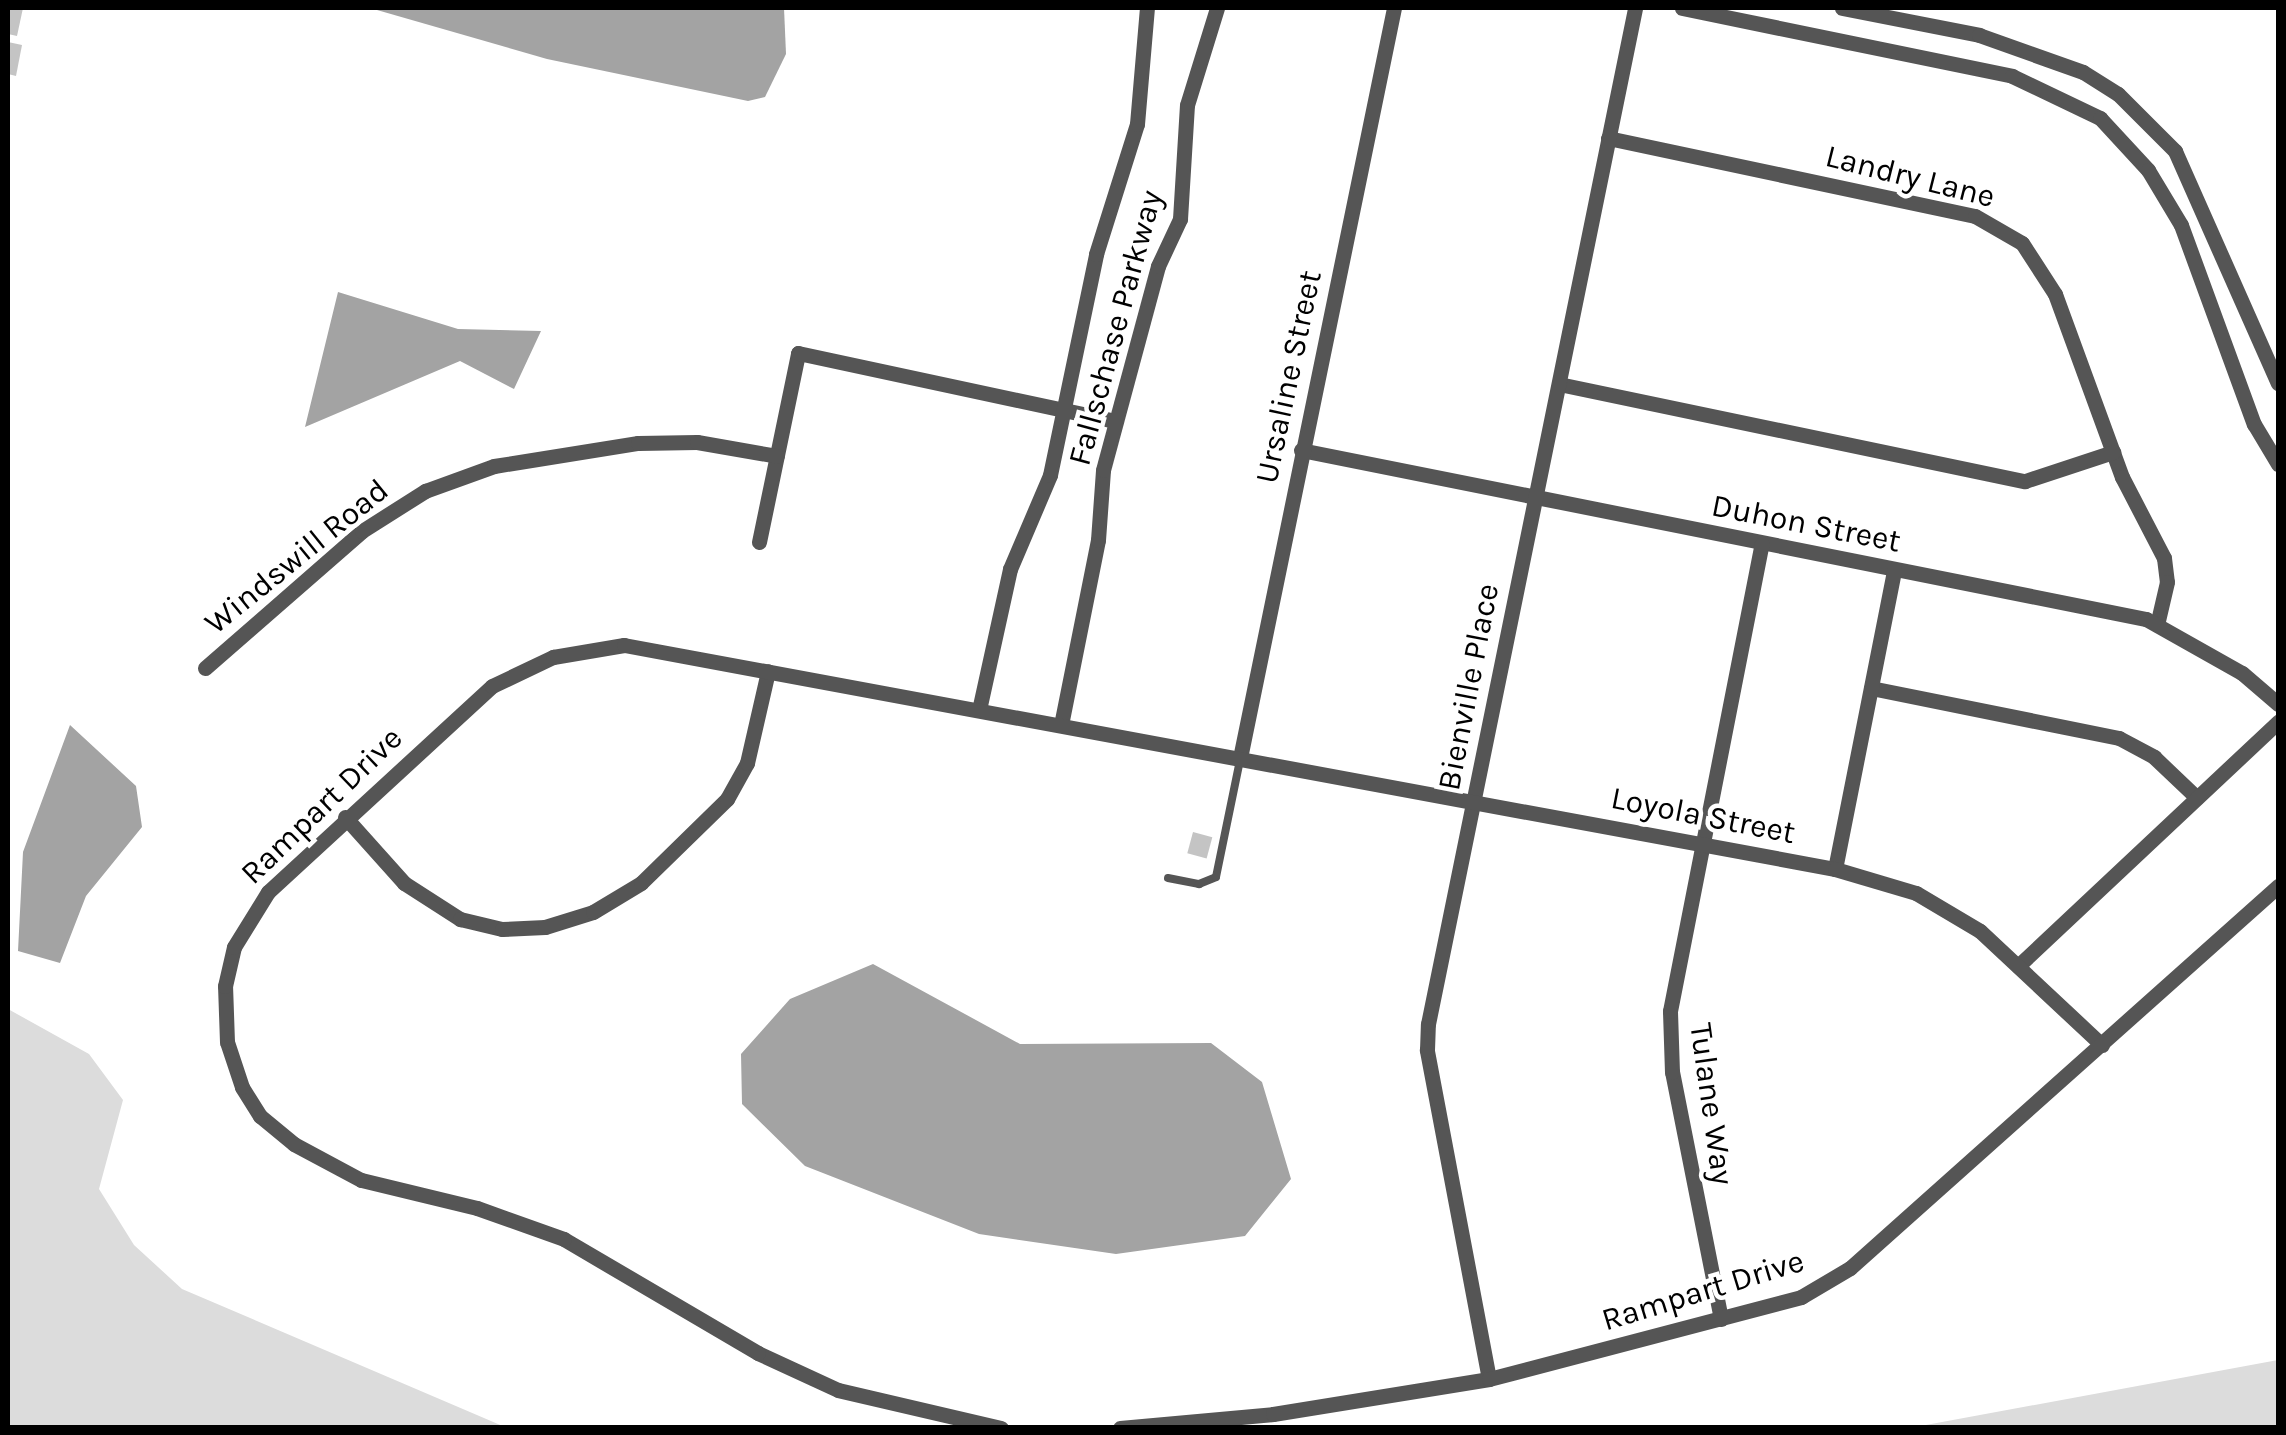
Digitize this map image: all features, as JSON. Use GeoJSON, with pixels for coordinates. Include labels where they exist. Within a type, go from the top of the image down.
{"type":"FeatureCollection","features":[{"type":"Feature","properties":{"kind":"street","name":"Fallschase Parkway"},"geometry":{"type":"LineString","coordinates":[[980,710],[1010,568],[1050,475],[1096,254],[1138,124],[1147,8]]}},
{"type":"Feature","properties":{"kind":"street","name":"Fallschase Parkway"},"geometry":{"type":"LineString","coordinates":[[1060,725],[1116,421],[1158,266],[1180,219],[1186,104],[1216,8]]}},
{"type":"Feature","properties":{"kind":"street","name":"Ursaline Street"},"geometry":{"type":"LineString","coordinates":[[1240,758],[1394,8]]}},
{"type":"Feature","properties":{"kind":"street","name":"Bienville Place"},"geometry":{"type":"LineString","coordinates":[[1489,1379],[1427,1050],[1635,8]]}},
{"type":"Feature","properties":{"kind":"street"},"geometry":{"type":"LineString","coordinates":[[1682,8],[2012,76],[2100,118],[2148,170],[2181,224],[2254,424],[2278,464]]}},
{"type":"Feature","properties":{"kind":"street"},"geometry":{"type":"LineString","coordinates":[[1842,8],[1979,35],[2083,72],[2118,94],[2175,152],[2278,383]]}},
{"type":"Feature","properties":{"kind":"street","name":"Landry Lane"},"geometry":{"type":"LineString","coordinates":[[1608,138],[1976,216],[2002,228],[2039,264],[2055,294],[2113,452],[2164,558],[2167,582],[2157,625]]}},
{"type":"Feature","properties":{"kind":"street"},"geometry":{"type":"LineString","coordinates":[[759,542],[798,353],[1116,421]]}},
{"type":"Feature","properties":{"kind":"street"},"geometry":{"type":"LineString","coordinates":[[1559,384],[2024,480],[2113,452]]}},
{"type":"Feature","properties":{"kind":"street","name":"Windswill Road"},"geometry":{"type":"LineString","coordinates":[[205,668],[362,531],[425,491],[494,466],[638,443],[697,442],[777,456]]}},
{"type":"Feature","properties":{"kind":"street","name":"Duhon Street"},"geometry":{"type":"LineString","coordinates":[[1301,450],[2157,625],[2242,672],[2278,704]]}},
{"type":"Feature","properties":{"kind":"street","name":"Tulane Way"},"geometry":{"type":"LineString","coordinates":[[1721,1319],[1669,1038],[1762,544]]}},
{"type":"Feature","properties":{"kind":"street"},"geometry":{"type":"LineString","coordinates":[[1835,869],[1894,570]]}},
{"type":"Feature","properties":{"kind":"street","name":"Rampart Drive"},"geometry":{"type":"LineString","coordinates":[[1001,1428],[875,1402],[814,1380],[564,1239],[482,1209],[361,1180],[306,1151],[260,1116],[242,1087],[228,1042],[225,986],[234,947],[268,892],[346,817],[492,686],[552,657],[624,645],[1240,758]]}},
{"type":"Feature","properties":{"kind":"street"},"geometry":{"type":"LineString","coordinates":[[346,817],[404,883],[460,919],[502,929],[532,928],[593,912],[640,883],[727,799],[747,762],[768,671]]}},
{"type":"Feature","properties":{"kind":"street"},"geometry":{"type":"LineString","coordinates":[[1871,688],[2118,738],[2154,757],[2198,798]]}},
{"type":"Feature","properties":{"kind":"street"},"geometry":{"type":"LineString","coordinates":[[2018,966],[2278,722]]}},
{"type":"Feature","properties":{"kind":"street","name":"Loyola Street"},"geometry":{"type":"LineString","coordinates":[[1240,758],[1835,869],[1916,893],[1980,931],[2102,1045]]}},
{"type":"Feature","properties":{"kind":"street","name":"Rampart Drive"},"geometry":{"type":"LineString","coordinates":[[1120,1428],[1273,1414],[1489,1379],[1801,1297],[1850,1268],[2278,886]]}},
{"type":"Feature","properties":{"kind":"lane"},"geometry":{"type":"LineString","coordinates":[[1168,878],[1198,884],[1216,878],[1240,758]]}},
{"type":"Feature","properties":{"kind":"shaded area"},"geometry":{"type":"Polygon","coordinates":[[[370,8],[784,8],[786,54],[765,97],[748,101],[547,59],[370,8]]]}},
{"type":"Feature","properties":{"kind":"shaded area"},"geometry":{"type":"Polygon","coordinates":[[[338,292],[458,329],[541,331],[514,389],[460,361],[305,427],[338,292]]]}},
{"type":"Feature","properties":{"kind":"shaded area"},"geometry":{"type":"Polygon","coordinates":[[[70,725],[136,786],[142,827],[86,896],[60,963],[18,951],[23,852],[70,725]]]}},
{"type":"Feature","properties":{"kind":"shaded area"},"geometry":{"type":"Polygon","coordinates":[[[873,964],[1020,1044],[1211,1043],[1262,1082],[1291,1179],[1245,1236],[1116,1254],[979,1234],[805,1166],[742,1104],[741,1054],[790,999],[873,964]]]}},
{"type":"Feature","properties":{"kind":"shaded area"},"geometry":{"type":"Polygon","coordinates":[[[8,1009],[89,1054],[123,1100],[99,1189],[134,1245],[182,1289],[505,1427],[8,1427],[8,1009]]]}},
{"type":"Feature","properties":{"kind":"shaded area"},"geometry":{"type":"Polygon","coordinates":[[[2278,1360],[2278,1427],[1915,1427],[2278,1360]]]}},
{"type":"Feature","properties":{"kind":"building"},"geometry":{"type":"Polygon","coordinates":[[[8,8],[23,8],[17,36],[8,34],[8,8]]]}},
{"type":"Feature","properties":{"kind":"building"},"geometry":{"type":"Polygon","coordinates":[[[8,42],[22,45],[16,76],[8,74],[8,42]]]}},
{"type":"Feature","properties":{"kind":"building"},"geometry":{"type":"Polygon","coordinates":[[[1193,832],[1212,837],[1207,858],[1187,853],[1193,832]]]}}]}
